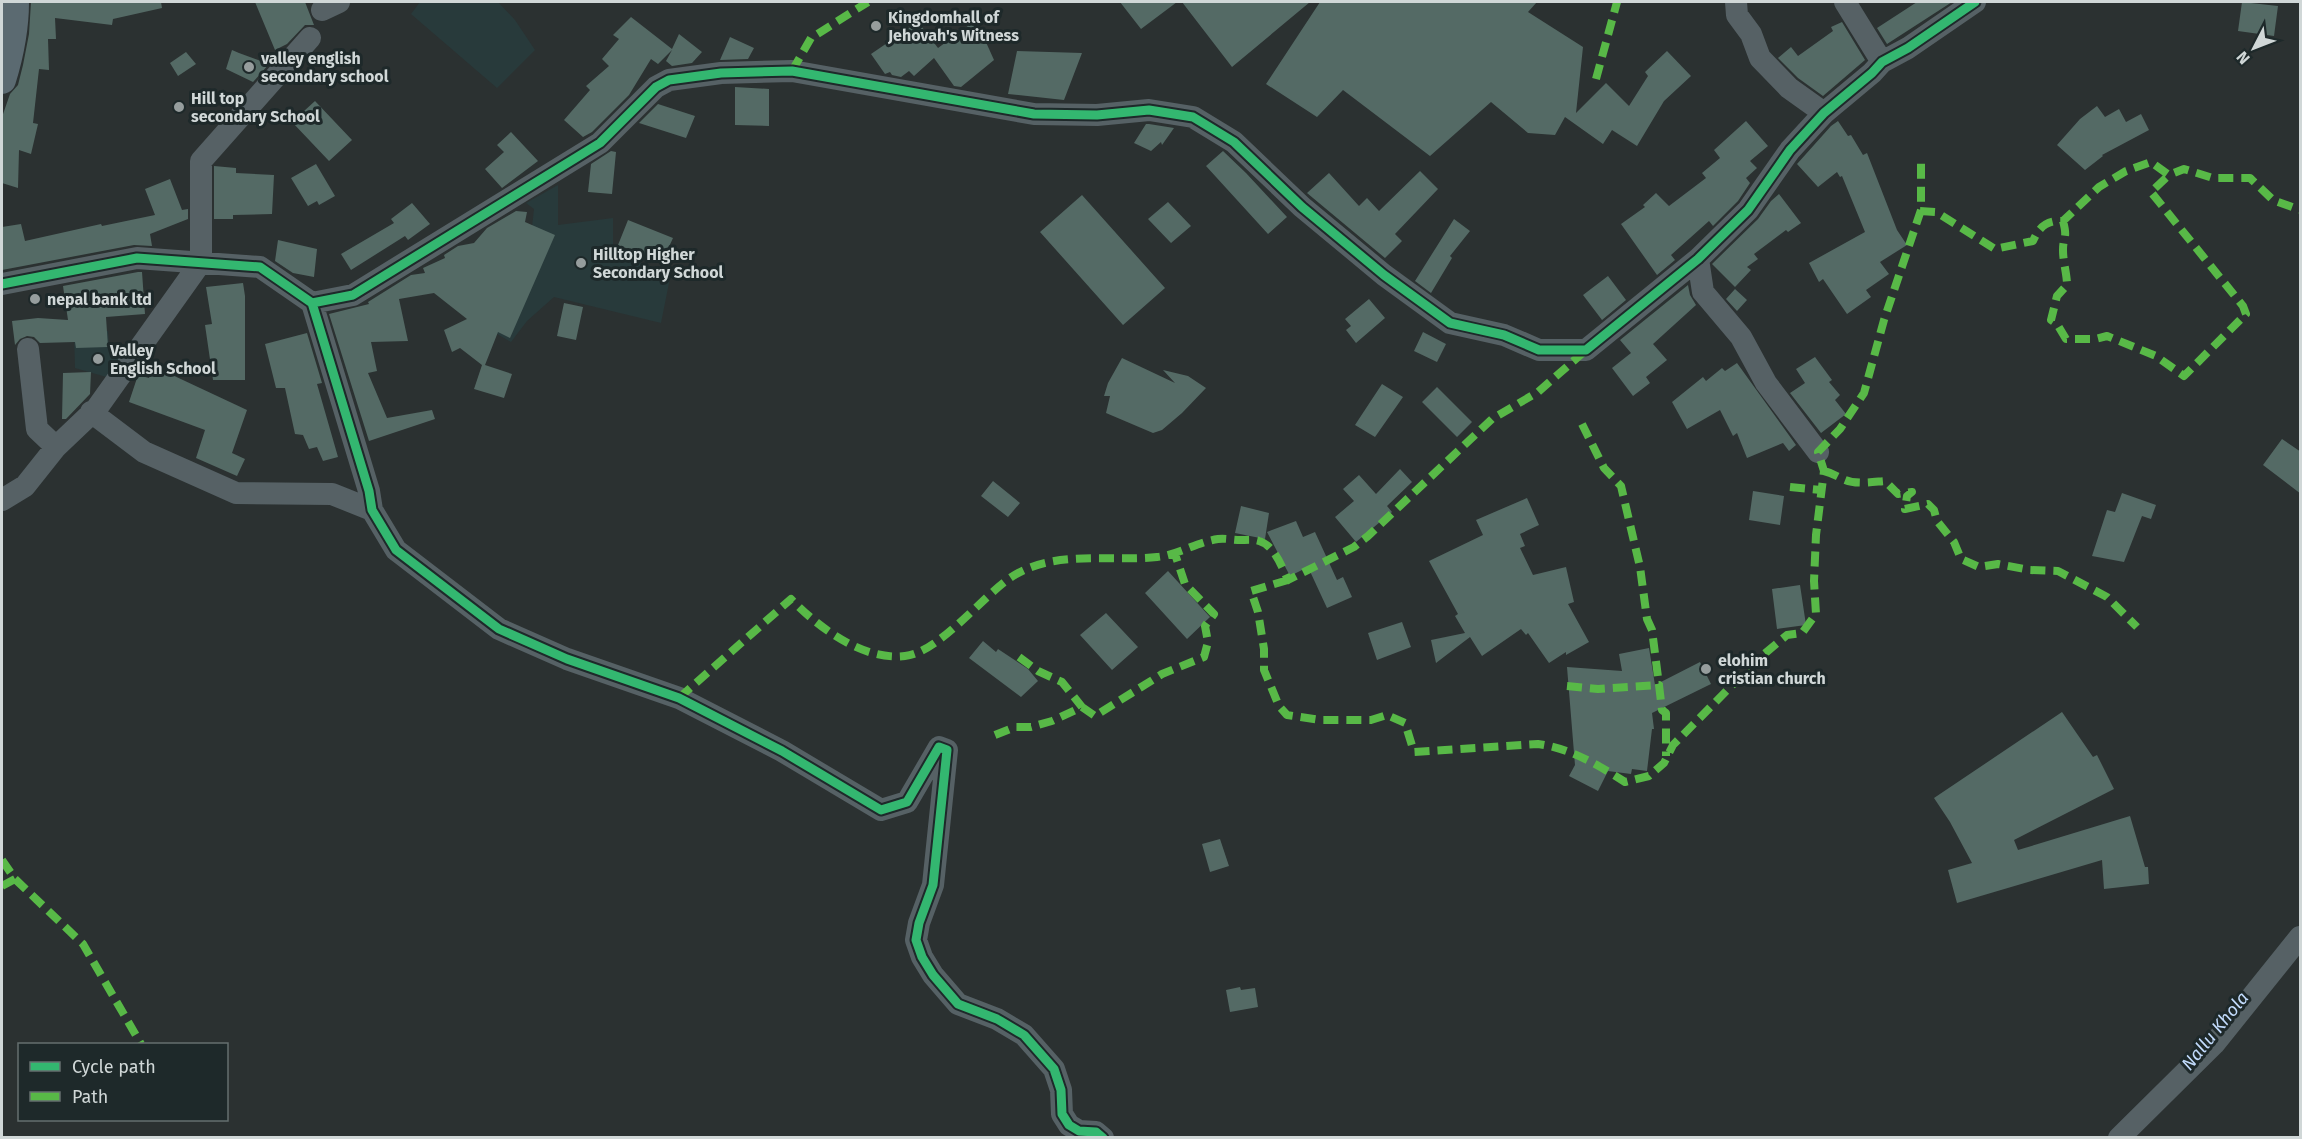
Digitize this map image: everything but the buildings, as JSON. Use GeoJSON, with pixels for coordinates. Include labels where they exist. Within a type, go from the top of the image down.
{"type":"FeatureCollection","features":[{"type":"Feature","properties":{"kind":"main road"},"geometry":{"type":"LineString","coordinates":[[2,80],[13,34],[15,2]]}},
{"type":"Feature","properties":{"kind":"street"},"geometry":{"type":"LineString","coordinates":[[1736,2],[1737,15],[1751,34],[1760,58],[1789,88],[1824,113]]}},
{"type":"Feature","properties":{"kind":"street"},"geometry":{"type":"LineString","coordinates":[[1845,2],[1882,62]]}},
{"type":"Feature","properties":{"kind":"street"},"geometry":{"type":"LineString","coordinates":[[312,303],[353,295],[600,142],[656,87],[669,81],[721,73],[792,71],[1034,114],[1097,115],[1149,110],[1193,117],[1234,142],[1329,230],[1384,275],[1450,323],[1504,335],[1539,350],[1586,350],[1698,259],[1748,210],[1790,150],[1824,113],[1872,74],[1882,62],[1908,48],[1975,2]]}},
{"type":"Feature","properties":{"kind":"street"},"geometry":{"type":"LineString","coordinates":[[2,500],[25,486],[56,447],[97,408],[201,262],[201,161],[309,38]]}},
{"type":"Feature","properties":{"kind":"street"},"geometry":{"type":"LineString","coordinates":[[2,284],[137,258],[260,267],[312,303],[369,491],[372,510],[396,550],[499,629],[567,659],[680,699],[782,751],[881,810],[907,802],[939,747],[946,750],[933,885],[919,923],[916,940],[922,957],[933,975],[958,1004],[997,1018],[1024,1035],[1054,1069],[1062,1090],[1062,1114],[1069,1125],[1079,1131],[1096,1132],[1103,1137]]}},
{"type":"Feature","properties":{"kind":"street"},"geometry":{"type":"LineString","coordinates":[[1698,259],[1703,292],[1741,337],[1766,383],[1818,452]]}},
{"type":"Feature","properties":{"kind":"street"},"geometry":{"type":"LineString","coordinates":[[28,349],[37,429],[56,447]]}},
{"type":"Feature","properties":{"kind":"street"},"geometry":{"type":"LineString","coordinates":[[91,412],[144,452],[236,493],[332,494],[372,510]]}},
{"type":"Feature","properties":{"kind":"street"},"geometry":{"type":"LineString","coordinates":[[2119,1137],[2214,1044],[2301,937]]}},
{"type":"Feature","properties":{"kind":"shaded area"},"geometry":{"type":"Polygon","coordinates":[[[420,2],[498,2],[515,20],[535,50],[497,88],[411,14],[420,2]]]}},
{"type":"Feature","properties":{"kind":"shaded area","name":"Hilltop Higher Secondary School"},"geometry":{"type":"Polygon","coordinates":[[[558,185],[558,225],[613,218],[613,254],[671,273],[661,323],[554,297],[527,321],[511,342],[492,331],[531,236],[534,209],[526,203],[558,185]]]}},
{"type":"Feature","properties":{"kind":"shaded area","name":"Valley English School"},"geometry":{"type":"Polygon","coordinates":[[[108,331],[109,346],[127,350],[110,378],[75,368],[74,332],[108,331]]]}},
{"type":"Feature","properties":{"kind":"marked path"},"geometry":{"type":"LineString","coordinates":[[792,71],[811,38],[868,2]]}},
{"type":"Feature","properties":{"kind":"marked path"},"geometry":{"type":"LineString","coordinates":[[1596,79],[1617,2]]}},
{"type":"Feature","properties":{"kind":"marked path"},"geometry":{"type":"LineString","coordinates":[[1288,580],[1251,591],[1258,612],[1264,649],[1264,670],[1279,706],[1287,715],[1320,720],[1371,720],[1387,715],[1405,723],[1414,752],[1538,744],[1572,753],[1625,782],[1649,776],[1664,763],[1673,745],[1757,660],[1787,635],[1802,633],[1816,614],[1814,581],[1816,535],[1824,471],[1818,452],[1840,429],[1864,393],[1884,320],[1921,210],[1921,159]]}},
{"type":"Feature","properties":{"kind":"marked path"},"geometry":{"type":"LineString","coordinates":[[1920,211],[1936,212],[1995,249],[2033,241],[2044,225],[2063,221],[2099,187],[2126,171],[2151,162],[2169,175],[2184,169],[2213,178],[2250,178],[2273,200],[2300,210]]}},
{"type":"Feature","properties":{"kind":"marked path"},"geometry":{"type":"LineString","coordinates":[[2063,221],[2065,234],[2063,254],[2067,285],[2057,296],[2051,320],[2057,324],[2066,339],[2095,339],[2107,336],[2156,356],[2184,376],[2246,314],[2243,306],[2151,192],[2169,175]]}},
{"type":"Feature","properties":{"kind":"marked path"},"geometry":{"type":"LineString","coordinates":[[679,698],[791,599],[828,631],[858,648],[889,656],[905,656],[918,653],[945,635],[1010,578],[1044,563],[1081,558],[1157,557],[1218,539],[1252,540],[1269,547],[1277,557],[1288,580],[1354,547],[1492,419],[1538,392],[1586,350]]}},
{"type":"Feature","properties":{"kind":"marked path"},"geometry":{"type":"LineString","coordinates":[[1582,424],[1604,468],[1621,486],[1640,567],[1647,619],[1652,630],[1659,685]]}},
{"type":"Feature","properties":{"kind":"marked path"},"geometry":{"type":"LineString","coordinates":[[1824,471],[1853,482],[1885,481],[1898,494],[1912,492],[1907,496],[1905,509],[1928,504],[1934,510],[1937,521],[1954,542],[1961,559],[1979,567],[1998,564],[2030,570],[2058,571],[2107,597],[2137,627]]}},
{"type":"Feature","properties":{"kind":"marked path"},"geometry":{"type":"LineString","coordinates":[[1790,487],[1821,490]]}},
{"type":"Feature","properties":{"kind":"marked path"},"geometry":{"type":"LineString","coordinates":[[995,735],[1015,727],[1031,727],[1052,721],[1082,707],[1095,716],[1162,674],[1204,657],[1208,642],[1205,626],[1214,614],[1185,584],[1175,554]]}},
{"type":"Feature","properties":{"kind":"marked path"},"geometry":{"type":"LineString","coordinates":[[1019,657],[1038,671],[1062,682],[1082,707]]}},
{"type":"Feature","properties":{"kind":"marked path"},"geometry":{"type":"LineString","coordinates":[[1567,686],[1598,689],[1659,685],[1662,710],[1666,713],[1666,756]]}},
{"type":"Feature","properties":{"kind":"marked path"},"geometry":{"type":"LineString","coordinates":[[2,860],[15,879],[83,944],[140,1043]]}},
{"type":"Feature","properties":{"kind":"marked path"},"geometry":{"type":"LineString","coordinates":[[2,886],[15,879]]}},
{"type":"Feature","properties":{"kind":"cycle path"},"geometry":{"type":"LineString","coordinates":[[2,284],[137,258],[260,267],[312,303],[353,295],[600,143],[656,87],[669,80],[721,73],[792,71],[1034,114],[1097,115],[1149,110],[1193,117],[1234,142],[1302,207],[1384,275],[1450,323],[1504,335],[1539,350],[1586,350],[1698,259],[1748,210],[1790,150],[1824,113],[1882,62],[1908,48],[1975,2]]}},
{"type":"Feature","properties":{"kind":"cycle path"},"geometry":{"type":"LineString","coordinates":[[312,303],[369,491],[372,510],[396,550],[499,629],[567,659],[679,698],[782,751],[881,810],[907,802],[939,747],[947,750],[933,885],[919,923],[916,940],[922,957],[933,975],[958,1004],[997,1019],[1024,1035],[1054,1069],[1061,1090],[1062,1114],[1069,1125],[1079,1131],[1096,1132],[1103,1138]]}},
{"type":"Feature","properties":{"kind":"place","name":"Kingdomhall of Jehovah's Witness"},"geometry":{"type":"Point","coordinates":[876,26]}},
{"type":"Feature","properties":{"kind":"place","name":"valley english secondary school"},"geometry":{"type":"Point","coordinates":[249,67]}},
{"type":"Feature","properties":{"kind":"place","name":"Hill top secondary School"},"geometry":{"type":"Point","coordinates":[179,107]}},
{"type":"Feature","properties":{"kind":"place","name":"Hilltop Higher Secondary School"},"geometry":{"type":"Point","coordinates":[581,263]}},
{"type":"Feature","properties":{"kind":"place","name":"nepal bank ltd"},"geometry":{"type":"Point","coordinates":[35,299]}},
{"type":"Feature","properties":{"kind":"place","name":"Valley English School"},"geometry":{"type":"Point","coordinates":[98,359]}},
{"type":"Feature","properties":{"kind":"place","name":"elohim cristian church"},"geometry":{"type":"Point","coordinates":[1706,669]}},
{"type":"Feature","properties":{"kind":"water label","name":"Nallu Khola"},"geometry":{"type":"Point","coordinates":[2215,1031]}}]}
